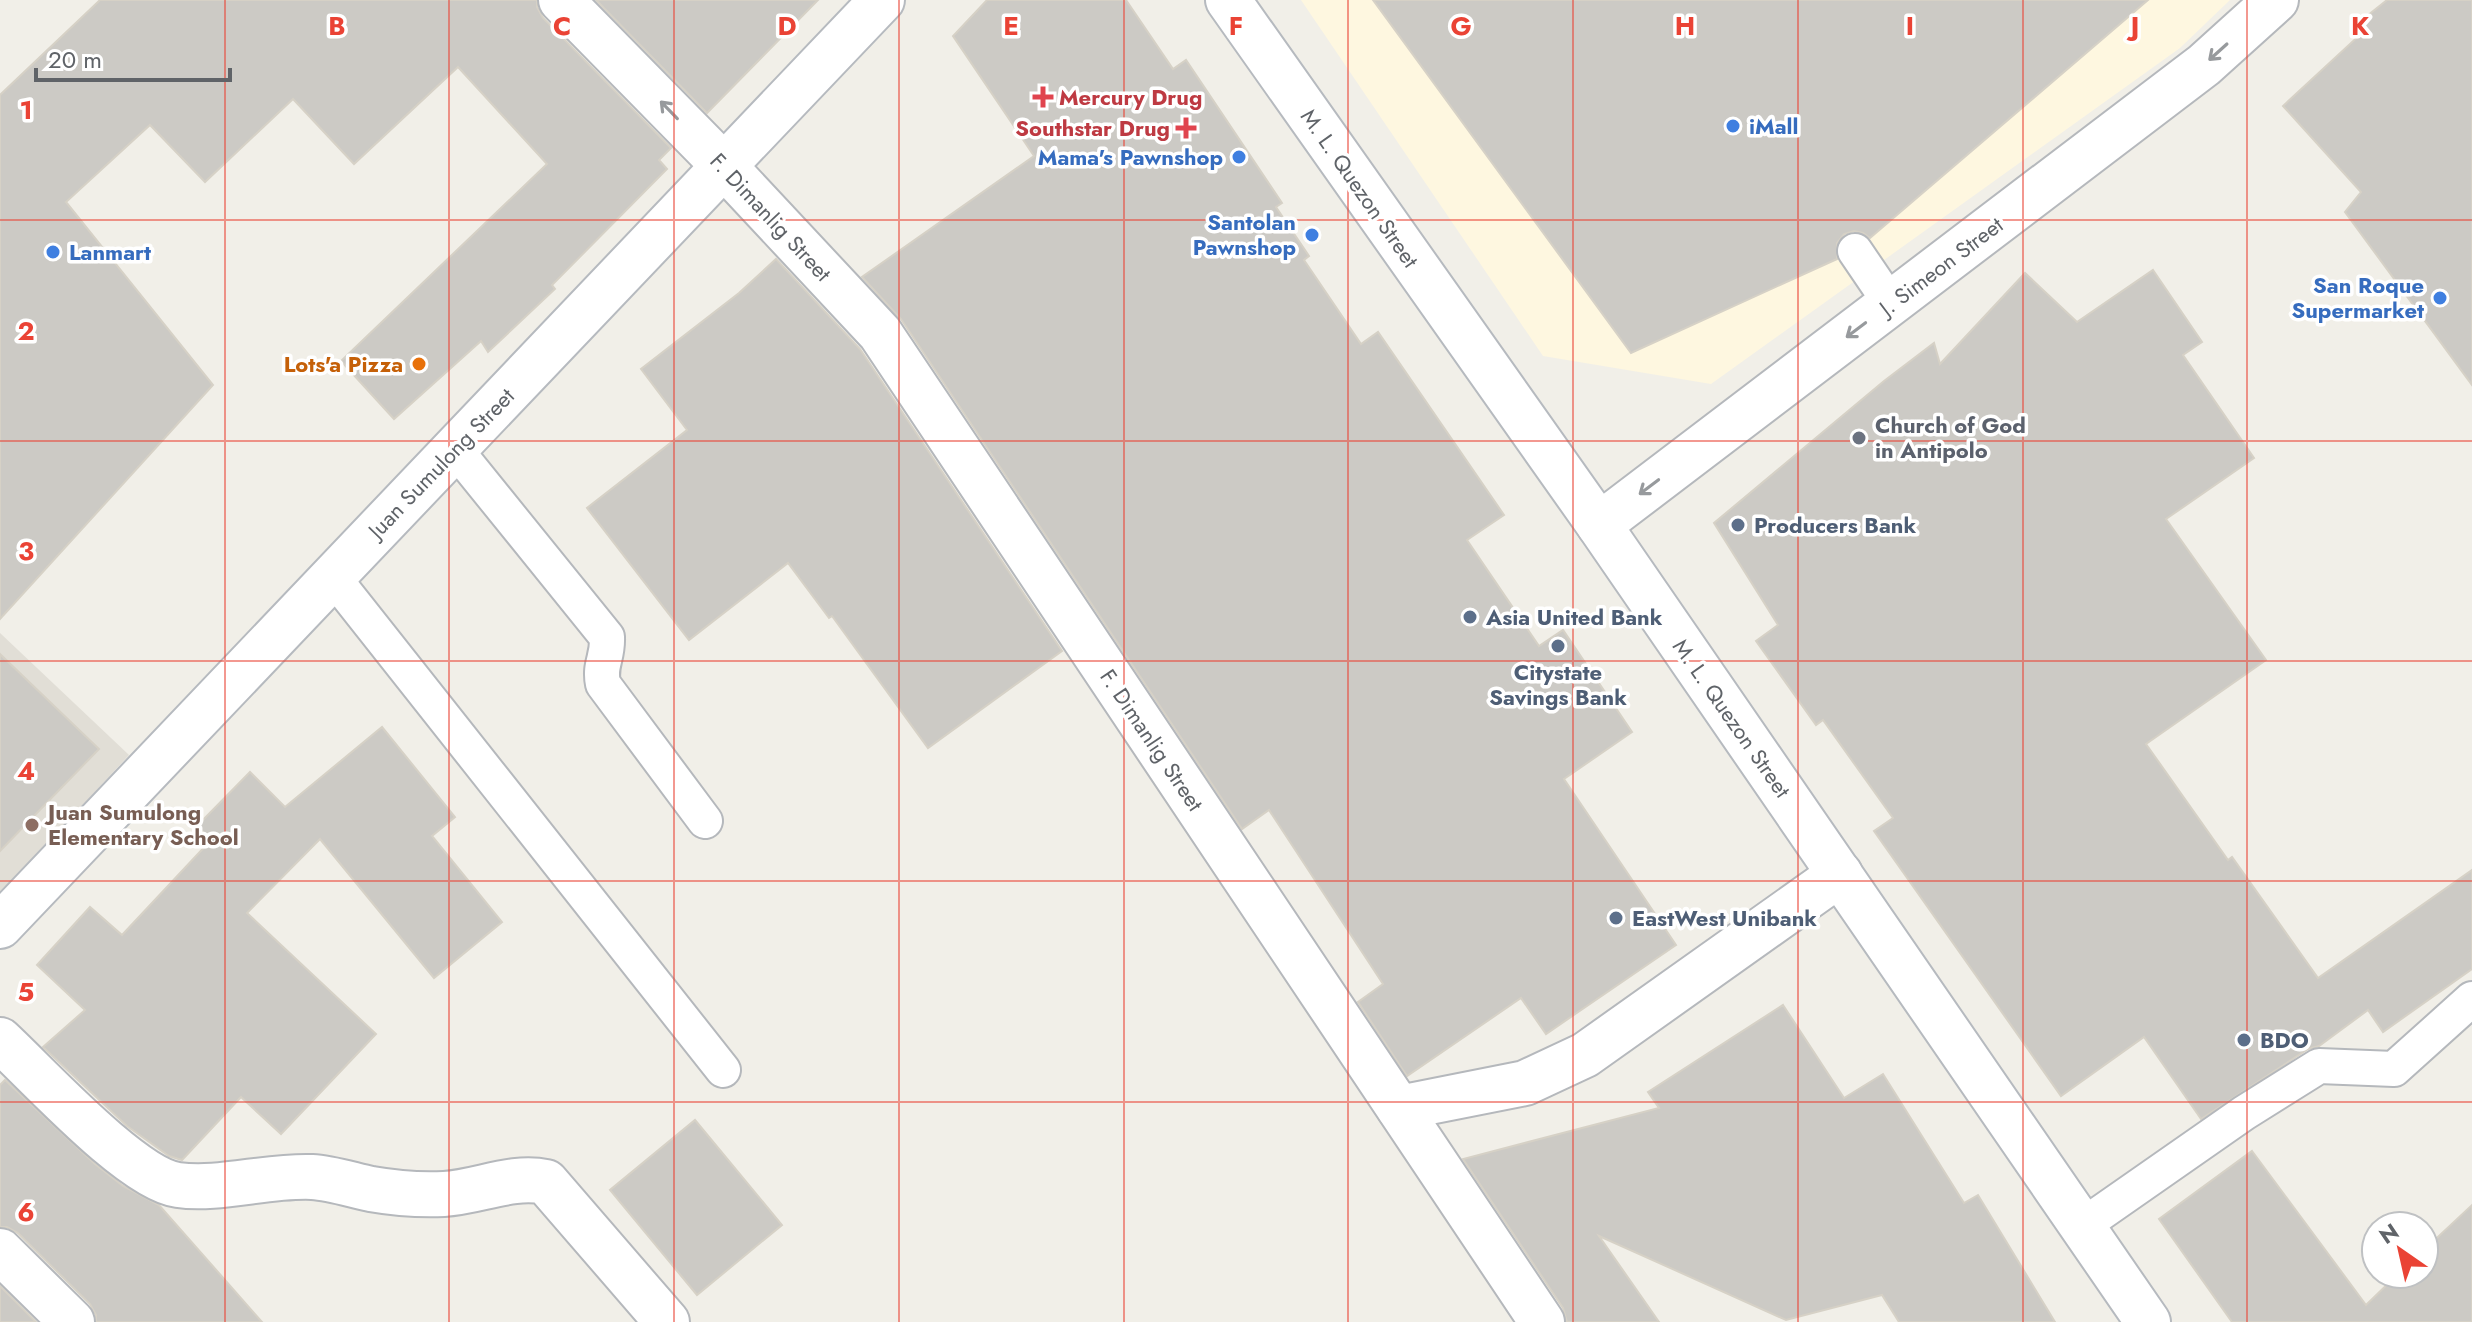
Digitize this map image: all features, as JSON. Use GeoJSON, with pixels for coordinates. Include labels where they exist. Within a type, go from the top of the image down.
{"type":"FeatureCollection","features":[{"type":"Feature","properties":{"kind":"street","name":"F. Dimanlig Street"},"geometry":{"type":"LineString","coordinates":[[561,0],[724,166],[880,333],[1542,1322]]}},
{"type":"Feature","properties":{"kind":"street","name":"Juan Sumulong Street"},"geometry":{"type":"LineString","coordinates":[[0,926],[882,0]]}},
{"type":"Feature","properties":{"kind":"street","name":"M. L. Quezon Street"},"geometry":{"type":"LineString","coordinates":[[1228,0],[1599,525],[2148,1322]]}},
{"type":"Feature","properties":{"kind":"street","name":"J. Simeon Street"},"geometry":{"type":"LineString","coordinates":[[1599,525],[2204,65],[2276,0]]}},
{"type":"Feature","properties":{"kind":"street"},"geometry":{"type":"LineString","coordinates":[[1399,1108],[1525,1083],[1585,1055],[1840,874]]}},
{"type":"Feature","properties":{"kind":"street"},"geometry":{"type":"LineString","coordinates":[[0,1040],[92,1128],[161,1182],[202,1186],[276,1177],[315,1177],[377,1190],[446,1194],[504,1182],[532,1179],[546,1182],[667,1322]]}},
{"type":"Feature","properties":{"kind":"street"},"geometry":{"type":"LineString","coordinates":[[0,1251],[72,1322]]}},
{"type":"Feature","properties":{"kind":"lane"},"geometry":{"type":"LineString","coordinates":[[1855,251],[1891,304]]}},
{"type":"Feature","properties":{"kind":"lane"},"geometry":{"type":"LineString","coordinates":[[455,449],[607,637],[608,653],[600,670],[603,684],[705,821]]}},
{"type":"Feature","properties":{"kind":"lane"},"geometry":{"type":"LineString","coordinates":[[333,577],[723,1070]]}},
{"type":"Feature","properties":{"kind":"lane"},"geometry":{"type":"LineString","coordinates":[[2082,1226],[2244,1113],[2319,1066],[2394,1069],[2472,999]]}},
{"type":"Feature","properties":{"kind":"shaded area","name":"iMall"},"geometry":{"type":"Polygon","coordinates":[[[1301,0],[2230,0],[2180,48],[1711,384],[1543,356],[1301,0]]]}},
{"type":"Feature","properties":{"kind":"shaded area","name":"Juan Sumulong Elementary School"},"geometry":{"type":"Polygon","coordinates":[[[0,633],[129,755],[0,894],[0,633]]]}},
{"type":"Feature","properties":{"kind":"building"},"geometry":{"type":"Polygon","coordinates":[[[100,0],[537,0],[543,18],[671,148],[659,160],[667,169],[552,285],[555,289],[488,352],[481,341],[394,419],[341,361],[547,164],[458,67],[354,164],[293,99],[205,182],[150,125],[66,202],[213,385],[0,619],[0,95],[100,0]]]}},
{"type":"Feature","properties":{"kind":"building"},"geometry":{"type":"Polygon","coordinates":[[[596,0],[818,0],[707,113],[596,0]]]}},
{"type":"Feature","properties":{"kind":"building"},"geometry":{"type":"Polygon","coordinates":[[[987,0],[1126,0],[1173,69],[1186,60],[1282,203],[1276,207],[1309,256],[1304,260],[1361,344],[1378,332],[1504,515],[1467,540],[1539,646],[1563,630],[1632,732],[1564,779],[1676,945],[1546,1034],[1521,998],[1407,1076],[1358,1002],[1383,984],[1269,810],[1242,829],[901,319],[862,277],[1034,156],[953,36],[987,0]]]}},
{"type":"Feature","properties":{"kind":"building","name":"iMall"},"geometry":{"type":"Polygon","coordinates":[[[1373,0],[2148,0],[1870,238],[1854,231],[1844,234],[1837,243],[1837,259],[1631,353],[1373,0]]]}},
{"type":"Feature","properties":{"kind":"building"},"geometry":{"type":"Polygon","coordinates":[[[2387,0],[2472,0],[2472,385],[2345,212],[2361,192],[2283,106],[2363,32],[2357,24],[2387,0]]]}},
{"type":"Feature","properties":{"kind":"building"},"geometry":{"type":"Polygon","coordinates":[[[776,259],[860,349],[1062,651],[928,748],[832,616],[829,618],[788,563],[689,640],[587,508],[687,430],[641,369],[739,293],[776,259]]]}},
{"type":"Feature","properties":{"kind":"building"},"geometry":{"type":"Polygon","coordinates":[[[2153,270],[2202,342],[2183,355],[2254,458],[2166,519],[2266,660],[2146,744],[2228,860],[2232,857],[2318,978],[2472,870],[2472,969],[2383,1032],[2368,1010],[2319,1046],[2308,1049],[2201,1119],[2144,1037],[2061,1096],[1874,831],[1893,818],[1823,720],[1816,725],[1756,641],[1778,625],[1714,523],[1934,343],[1940,364],[2025,273],[2077,322],[2153,270]]]}},
{"type":"Feature","properties":{"kind":"building"},"geometry":{"type":"Polygon","coordinates":[[[0,654],[99,749],[0,851],[0,654]]]}},
{"type":"Feature","properties":{"kind":"building"},"geometry":{"type":"Polygon","coordinates":[[[382,727],[455,817],[432,836],[502,922],[434,978],[320,839],[247,913],[376,1034],[281,1134],[241,1097],[182,1160],[169,1156],[127,1126],[43,1047],[85,1010],[37,965],[90,907],[122,935],[211,840],[197,826],[250,772],[285,807],[382,727]]]}},
{"type":"Feature","properties":{"kind":"building"},"geometry":{"type":"Polygon","coordinates":[[[1783,1005],[1844,1098],[1883,1074],[1964,1203],[1978,1195],[2055,1322],[1899,1322],[1882,1295],[1786,1320],[1599,1236],[1659,1322],[1567,1322],[1563,1308],[1463,1159],[1659,1108],[1648,1092],[1783,1005]]]}},
{"type":"Feature","properties":{"kind":"building"},"geometry":{"type":"Polygon","coordinates":[[[5,1080],[95,1164],[123,1186],[159,1205],[262,1322],[96,1322],[90,1304],[18,1233],[0,1227],[0,1085],[5,1080]]]}},
{"type":"Feature","properties":{"kind":"building"},"geometry":{"type":"Polygon","coordinates":[[[695,1120],[782,1225],[697,1295],[610,1190],[695,1120]]]}},
{"type":"Feature","properties":{"kind":"building"},"geometry":{"type":"Polygon","coordinates":[[[2252,1151],[2366,1305],[2381,1290],[2440,1290],[2440,1235],[2472,1205],[2472,1322],[2232,1322],[2159,1219],[2252,1151]]]}},
{"type":"Feature","properties":{"kind":"building"},"geometry":{"type":"Polygon","coordinates":[[[0,1286],[36,1322],[0,1322],[0,1286]]]}},
{"type":"Feature","properties":{"kind":"place","name":"Mercury Drug"},"geometry":{"type":"Point","coordinates":[1043,97]}},
{"type":"Feature","properties":{"kind":"place","name":"iMall"},"geometry":{"type":"Point","coordinates":[1733,126]}},
{"type":"Feature","properties":{"kind":"place","name":"Southstar Drug"},"geometry":{"type":"Point","coordinates":[1186,128]}},
{"type":"Feature","properties":{"kind":"place","name":"Mama's Pawnshop"},"geometry":{"type":"Point","coordinates":[1239,157]}},
{"type":"Feature","properties":{"kind":"place","name":"Santolan Pawnshop"},"geometry":{"type":"Point","coordinates":[1312,235]}},
{"type":"Feature","properties":{"kind":"place","name":"Lanmart"},"geometry":{"type":"Point","coordinates":[53,252]}},
{"type":"Feature","properties":{"kind":"place","name":"San Roque Supermarket"},"geometry":{"type":"Point","coordinates":[2440,298]}},
{"type":"Feature","properties":{"kind":"place","name":"Lots'a Pizza"},"geometry":{"type":"Point","coordinates":[419,364]}},
{"type":"Feature","properties":{"kind":"place","name":"Church of God in Antipolo"},"geometry":{"type":"Point","coordinates":[1859,438]}},
{"type":"Feature","properties":{"kind":"place","name":"Producers Bank"},"geometry":{"type":"Point","coordinates":[1738,525]}},
{"type":"Feature","properties":{"kind":"place","name":"Asia United Bank"},"geometry":{"type":"Point","coordinates":[1470,617]}},
{"type":"Feature","properties":{"kind":"place","name":"Citystate Savings Bank"},"geometry":{"type":"Point","coordinates":[1558,646]}},
{"type":"Feature","properties":{"kind":"place","name":"Juan Sumulong Elementary School"},"geometry":{"type":"Point","coordinates":[32,825]}},
{"type":"Feature","properties":{"kind":"place","name":"EastWest Unibank"},"geometry":{"type":"Point","coordinates":[1616,918]}},
{"type":"Feature","properties":{"kind":"place","name":"BDO"},"geometry":{"type":"Point","coordinates":[2244,1040]}}]}
